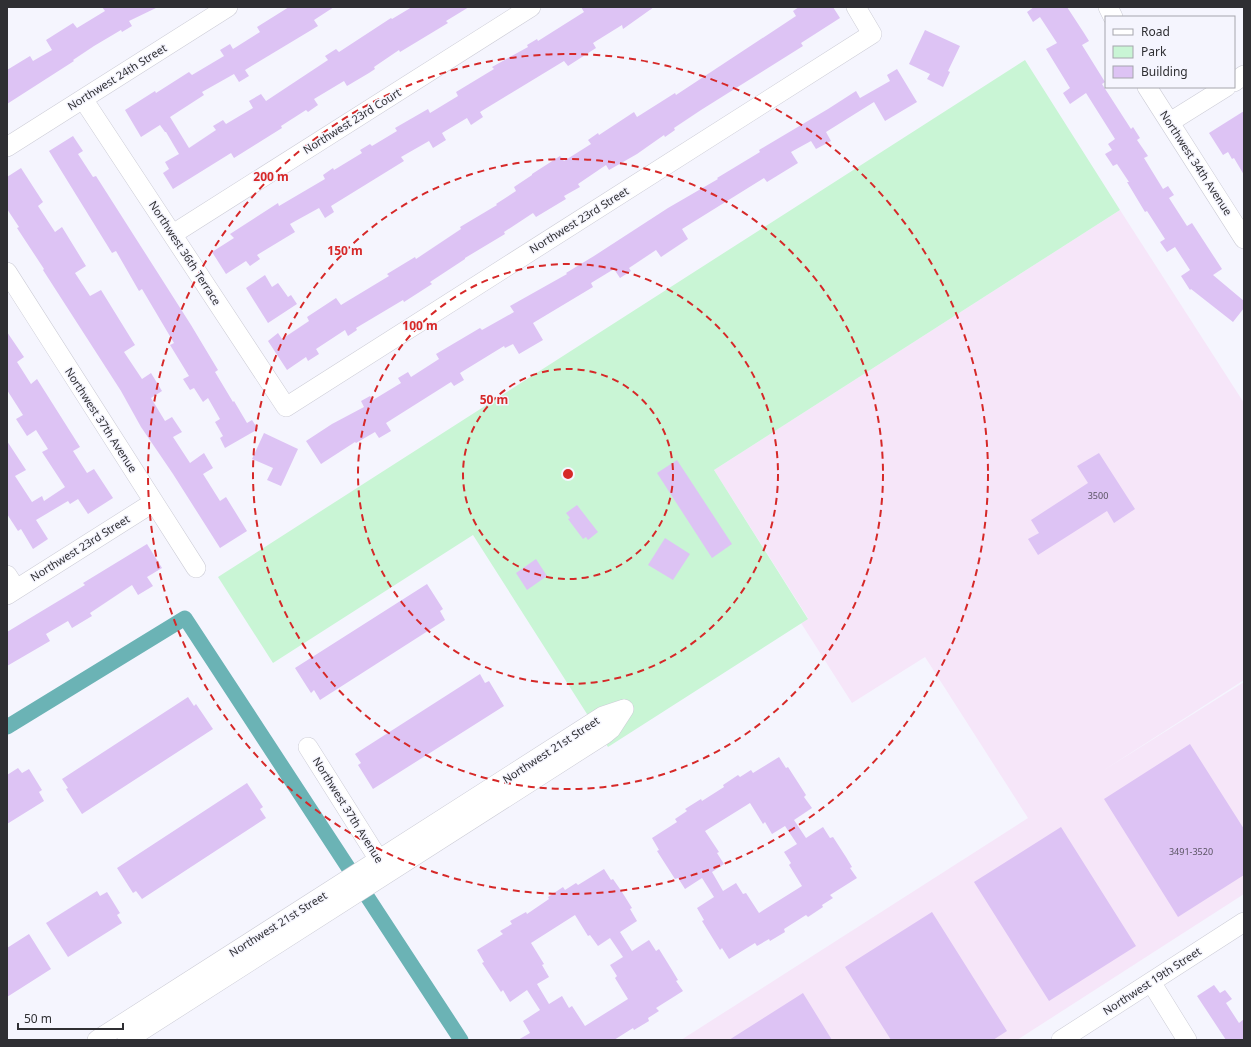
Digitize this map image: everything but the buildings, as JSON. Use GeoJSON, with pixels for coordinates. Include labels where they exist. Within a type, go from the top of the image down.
{"type":"FeatureCollection","features":[{"type":"Feature","properties":{"kind":"street","name":"Northwest 23rd Court"},"geometry":{"type":"LineString","coordinates":[[173,234],[531,7]]}},
{"type":"Feature","properties":{"kind":"street","name":"Northwest 23rd Street"},"geometry":{"type":"LineString","coordinates":[[286,407],[872,34],[856,7]]}},
{"type":"Feature","properties":{"kind":"street"},"geometry":{"type":"LineString","coordinates":[[1108,7],[1112,16]]}},
{"type":"Feature","properties":{"kind":"street","name":"Northwest 24th Street"},"geometry":{"type":"LineString","coordinates":[[7,147],[222,8]]}},
{"type":"Feature","properties":{"kind":"street"},"geometry":{"type":"LineString","coordinates":[[1235,81],[1244,75]]}},
{"type":"Feature","properties":{"kind":"street","name":"Northwest 34th Avenue"},"geometry":{"type":"LineString","coordinates":[[1148,88],[1244,239]]}},
{"type":"Feature","properties":{"kind":"street"},"geometry":{"type":"LineString","coordinates":[[1170,122],[1224,88]]}},
{"type":"Feature","properties":{"kind":"street","name":"Northwest 36th Terrace"},"geometry":{"type":"LineString","coordinates":[[83,99],[286,407]]}},
{"type":"Feature","properties":{"kind":"street","name":"Northwest 37th Avenue"},"geometry":{"type":"LineString","coordinates":[[7,272],[196,568]]}},
{"type":"Feature","properties":{"kind":"street","name":"Northwest 23rd Street"},"geometry":{"type":"LineString","coordinates":[[10,586],[154,502]]}},
{"type":"Feature","properties":{"kind":"street","name":"Northwest 21st Street"},"geometry":{"type":"LineString","coordinates":[[97,1040],[383,866],[605,734],[611,729],[624,709],[603,716],[383,866],[127,1040]]}},
{"type":"Feature","properties":{"kind":"street","name":"Northwest 37th Avenue"},"geometry":{"type":"LineString","coordinates":[[308,747],[383,866]]}},
{"type":"Feature","properties":{"kind":"street","name":"Northwest 19th Street"},"geometry":{"type":"LineString","coordinates":[[1061,1040],[1244,922]]}},
{"type":"Feature","properties":{"kind":"street"},"geometry":{"type":"LineString","coordinates":[[1151,982],[1187,1040]]}},
{"type":"Feature","properties":{"kind":"shaded area"},"geometry":{"type":"Polygon","coordinates":[[[1120,210],[1244,403],[1244,680],[1101,772],[1244,682],[1244,894],[1017,1040],[681,1040],[1028,818],[925,657],[852,703],[801,623],[808,618],[714,470],[1120,210]]]}},
{"type":"Feature","properties":{"kind":"green space"},"geometry":{"type":"Polygon","coordinates":[[[1025,60],[1120,210],[714,470],[808,619],[608,747],[473,535],[273,663],[218,577],[1025,60]]]}},
{"type":"Feature","properties":{"kind":"waterway"},"geometry":{"type":"LineString","coordinates":[[7,727],[185,618],[461,1040]]}}]}
